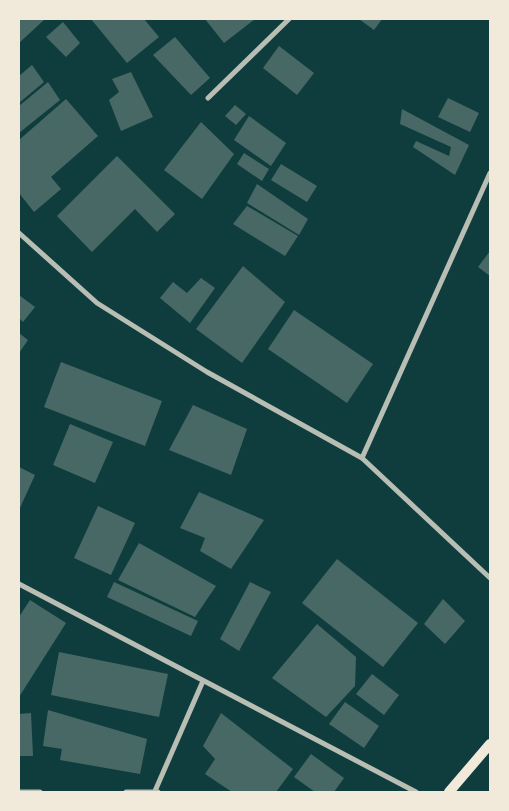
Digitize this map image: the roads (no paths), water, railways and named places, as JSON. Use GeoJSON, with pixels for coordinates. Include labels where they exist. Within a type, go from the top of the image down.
{"type":"FeatureCollection","features":[{"type":"Feature","properties":{"kind":"main road"},"geometry":{"type":"LineString","coordinates":[[449,792],[490,744]]}},
{"type":"Feature","properties":{"kind":"street"},"geometry":{"type":"LineString","coordinates":[[208,98],[289,19]]}},
{"type":"Feature","properties":{"kind":"street"},"geometry":{"type":"LineString","coordinates":[[362,458],[490,173]]}},
{"type":"Feature","properties":{"kind":"street"},"geometry":{"type":"LineString","coordinates":[[19,233],[97,303],[207,372],[362,458],[490,578]]}},
{"type":"Feature","properties":{"kind":"street"},"geometry":{"type":"LineString","coordinates":[[19,584],[416,792]]}},
{"type":"Feature","properties":{"kind":"street"},"geometry":{"type":"LineString","coordinates":[[126,792],[157,791],[203,681]]}},
{"type":"Feature","properties":{"kind":"street"},"geometry":{"type":"LineString","coordinates":[[19,792],[40,792]]}}]}
